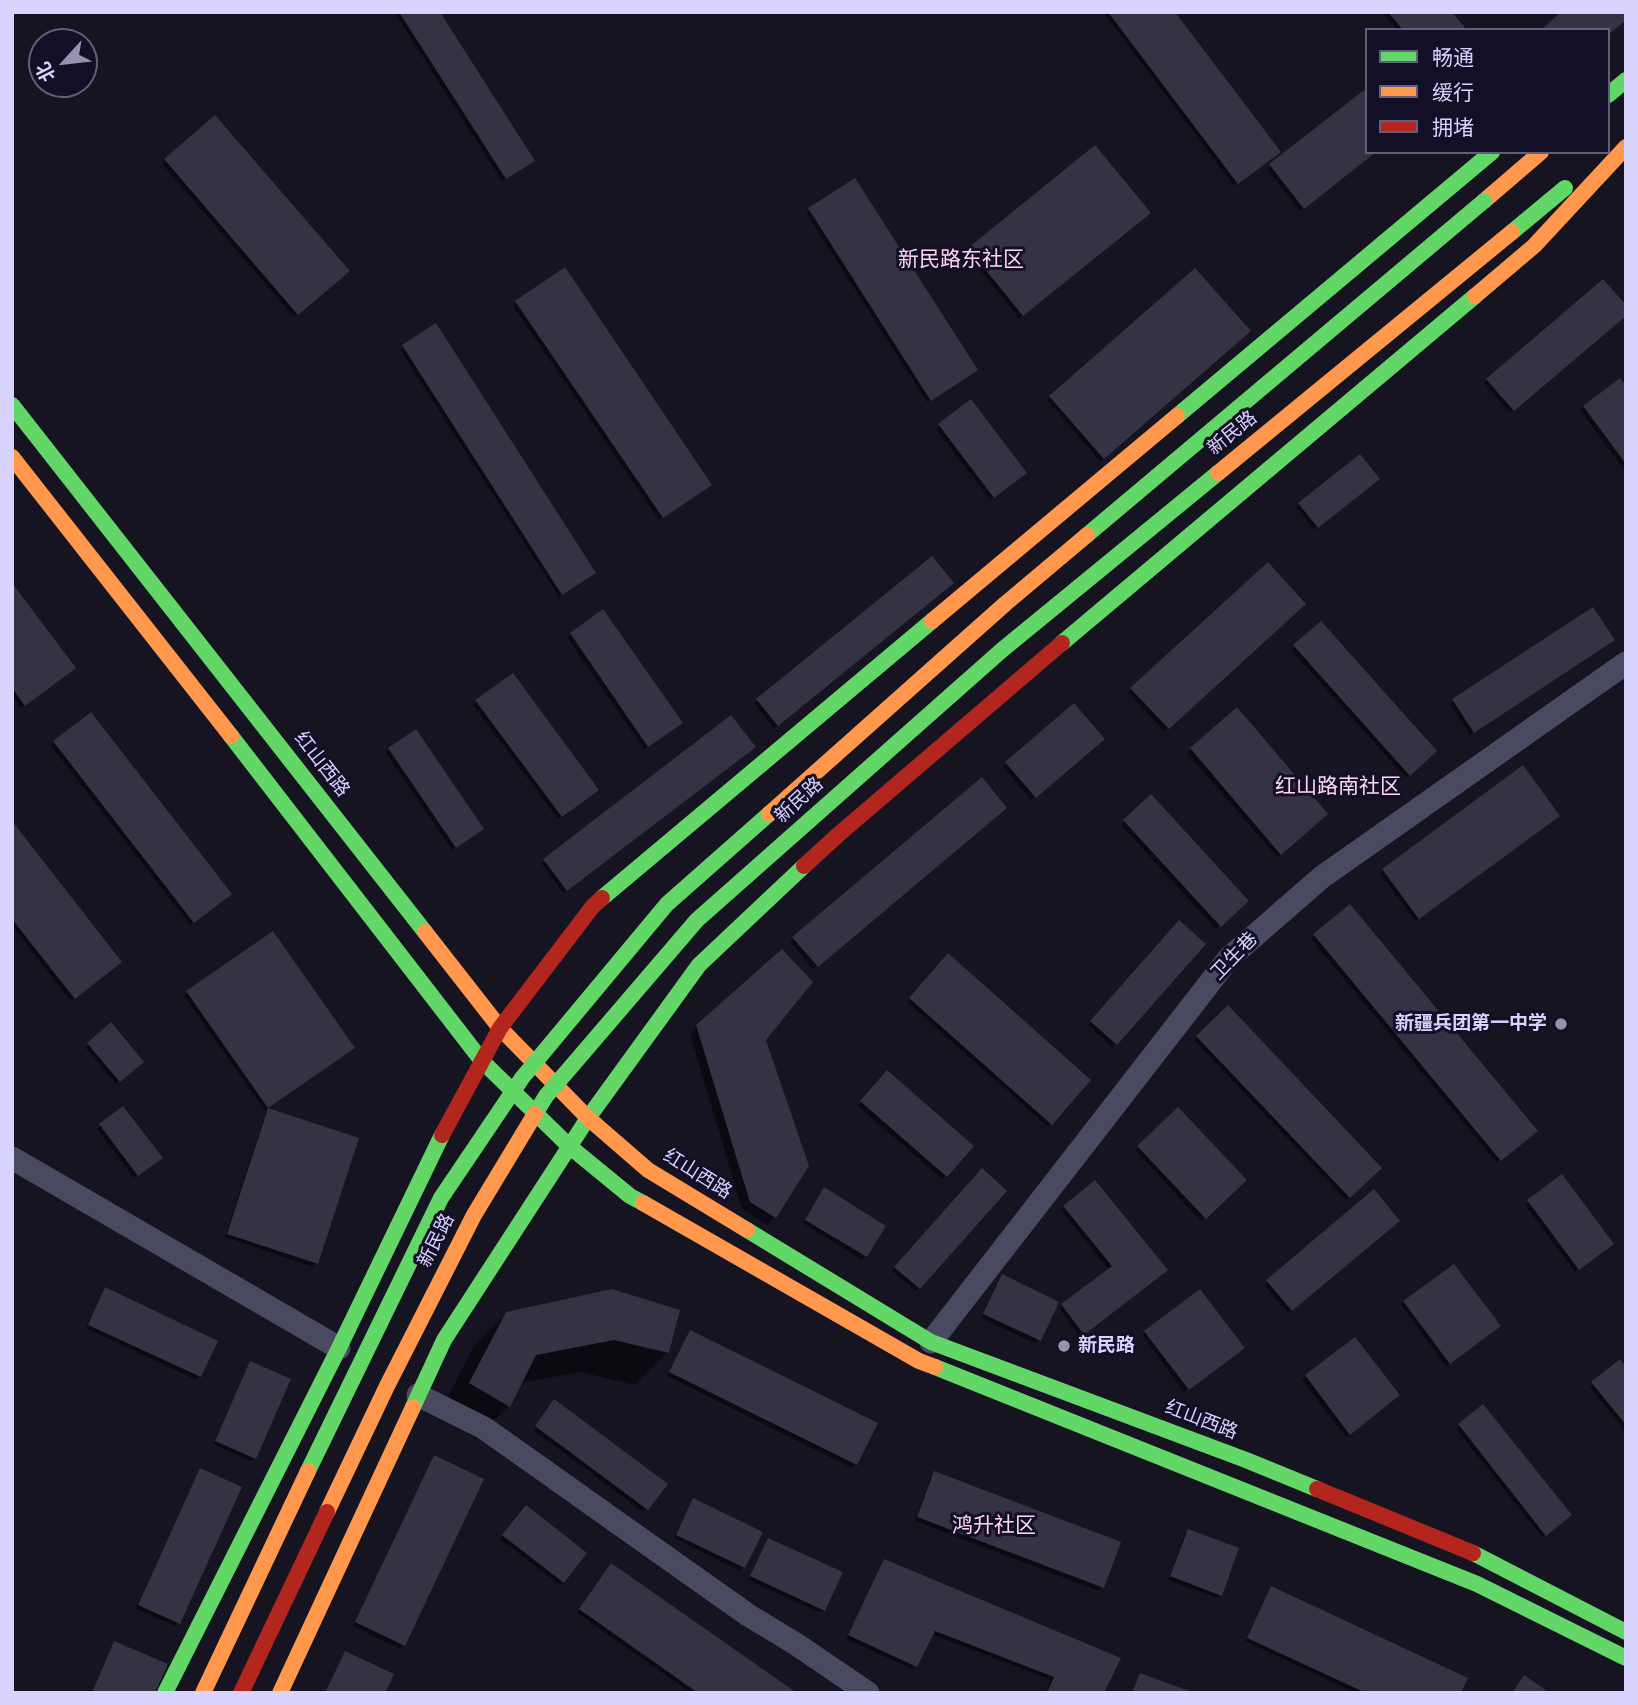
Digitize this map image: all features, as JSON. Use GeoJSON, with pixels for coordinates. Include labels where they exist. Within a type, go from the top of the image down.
{"type":"FeatureCollection","features":[{"type":"Feature","properties":{"kind":"main road"},"geometry":{"type":"LineString","coordinates":[[1610,93],[1626,80]]}},
{"type":"Feature","properties":{"kind":"main road","name":"新民路"},"geometry":{"type":"LineString","coordinates":[[1610,151],[1626,138]]}},
{"type":"Feature","properties":{"kind":"main road"},"geometry":{"type":"LineString","coordinates":[[280,1693],[444,1340],[588,1118],[699,965],[839,834],[1055,648],[1534,246],[1626,147]]}},
{"type":"Feature","properties":{"kind":"main road"},"geometry":{"type":"LineString","coordinates":[[165,1693],[338,1348],[429,1158],[500,1028],[593,906],[1490,154]]}},
{"type":"Feature","properties":{"kind":"main road","name":"新民路"},"geometry":{"type":"LineString","coordinates":[[203,1693],[356,1368],[441,1198],[522,1078],[667,904],[1004,604],[1539,154]]}},
{"type":"Feature","properties":{"kind":"main road","name":"新民路"},"geometry":{"type":"LineString","coordinates":[[241,1693],[387,1386],[474,1215],[546,1096],[697,920],[1002,650],[1607,154]]}},
{"type":"Feature","properties":{"kind":"main road","name":"红山西路"},"geometry":{"type":"LineString","coordinates":[[12,405],[500,1028],[588,1118],[648,1170],[931,1342],[1246,1460],[1483,1557],[1626,1632]]}},
{"type":"Feature","properties":{"kind":"main road"},"geometry":{"type":"LineString","coordinates":[[12,457],[482,1061],[569,1146],[630,1196],[919,1361],[1477,1584],[1626,1658]]}},
{"type":"Feature","properties":{"kind":"street","name":"卫生巷"},"geometry":{"type":"LineString","coordinates":[[931,1342],[1228,958],[1322,877],[1626,663]]}},
{"type":"Feature","properties":{"kind":"street"},"geometry":{"type":"LineString","coordinates":[[12,1158],[338,1348]]}},
{"type":"Feature","properties":{"kind":"street"},"geometry":{"type":"LineString","coordinates":[[418,1395],[484,1429],[748,1615],[868,1693]]}},
{"type":"Feature","properties":{"kind":"building"},"geometry":{"type":"Polygon","coordinates":[[[399,12],[440,12],[535,161],[506,179],[399,12]]]}},
{"type":"Feature","properties":{"kind":"building"},"geometry":{"type":"Polygon","coordinates":[[[1108,12],[1175,12],[1281,152],[1238,184],[1108,12]]]}},
{"type":"Feature","properties":{"kind":"building"},"geometry":{"type":"Polygon","coordinates":[[[1388,12],[1452,12],[1465,28],[1401,28],[1388,12]]]}},
{"type":"Feature","properties":{"kind":"building"},"geometry":{"type":"Polygon","coordinates":[[[1561,12],[1626,12],[1626,20],[1610,33],[1610,28],[1543,28],[1561,12]]]}},
{"type":"Feature","properties":{"kind":"building"},"geometry":{"type":"Polygon","coordinates":[[[1365,91],[1365,154],[1373,154],[1304,209],[1269,164],[1365,91]]]}},
{"type":"Feature","properties":{"kind":"building"},"geometry":{"type":"Polygon","coordinates":[[[215,115],[350,271],[298,315],[164,159],[215,115]]]}},
{"type":"Feature","properties":{"kind":"building"},"geometry":{"type":"Polygon","coordinates":[[[1095,145],[1151,213],[1023,316],[968,248],[1095,145]]]}},
{"type":"Feature","properties":{"kind":"building"},"geometry":{"type":"Polygon","coordinates":[[[855,178],[978,370],[931,401],[808,208],[855,178]]]}},
{"type":"Feature","properties":{"kind":"building"},"geometry":{"type":"Polygon","coordinates":[[[565,267],[712,485],[663,518],[515,301],[565,267]]]}},
{"type":"Feature","properties":{"kind":"building"},"geometry":{"type":"Polygon","coordinates":[[[1195,268],[1251,331],[1104,459],[1049,396],[1195,268]]]}},
{"type":"Feature","properties":{"kind":"building"},"geometry":{"type":"Polygon","coordinates":[[[1603,279],[1626,305],[1626,316],[1514,411],[1486,379],[1603,279]]]}},
{"type":"Feature","properties":{"kind":"building"},"geometry":{"type":"Polygon","coordinates":[[[436,323],[596,573],[562,595],[402,345],[436,323]]]}},
{"type":"Feature","properties":{"kind":"building"},"geometry":{"type":"Polygon","coordinates":[[[1620,378],[1626,386],[1626,464],[1583,406],[1620,378]]]}},
{"type":"Feature","properties":{"kind":"building"},"geometry":{"type":"Polygon","coordinates":[[[971,399],[1027,473],[994,498],[938,424],[971,399]]]}},
{"type":"Feature","properties":{"kind":"building"},"geometry":{"type":"Polygon","coordinates":[[[1360,454],[1380,479],[1318,528],[1298,503],[1360,454]]]}},
{"type":"Feature","properties":{"kind":"building"},"geometry":{"type":"Polygon","coordinates":[[[932,556],[954,583],[778,726],[756,699],[932,556]]]}},
{"type":"Feature","properties":{"kind":"building"},"geometry":{"type":"Polygon","coordinates":[[[1268,562],[1306,604],[1169,729],[1130,688],[1268,562]]]}},
{"type":"Feature","properties":{"kind":"building"},"geometry":{"type":"Polygon","coordinates":[[[12,583],[76,668],[25,706],[12,688],[12,583]]]}},
{"type":"Feature","properties":{"kind":"building"},"geometry":{"type":"Polygon","coordinates":[[[1593,607],[1615,640],[1474,733],[1452,699],[1593,607]]]}},
{"type":"Feature","properties":{"kind":"building"},"geometry":{"type":"Polygon","coordinates":[[[603,609],[683,723],[648,747],[570,633],[603,609]]]}},
{"type":"Feature","properties":{"kind":"building"},"geometry":{"type":"Polygon","coordinates":[[[1321,621],[1437,751],[1410,776],[1293,645],[1321,621]]]}},
{"type":"Feature","properties":{"kind":"building"},"geometry":{"type":"Polygon","coordinates":[[[513,673],[599,790],[562,817],[475,700],[513,673]]]}},
{"type":"Feature","properties":{"kind":"building"},"geometry":{"type":"Polygon","coordinates":[[[1074,703],[1105,739],[1036,798],[1005,762],[1074,703]]]}},
{"type":"Feature","properties":{"kind":"building"},"geometry":{"type":"Polygon","coordinates":[[[1237,707],[1328,814],[1281,855],[1190,748],[1237,707]]]}},
{"type":"Feature","properties":{"kind":"building"},"geometry":{"type":"Polygon","coordinates":[[[91,712],[232,894],[194,923],[53,741],[91,712]]]}},
{"type":"Feature","properties":{"kind":"building"},"geometry":{"type":"Polygon","coordinates":[[[731,715],[756,747],[567,891],[543,859],[731,715]]]}},
{"type":"Feature","properties":{"kind":"building"},"geometry":{"type":"Polygon","coordinates":[[[416,729],[484,829],[456,848],[388,748],[416,729]]]}},
{"type":"Feature","properties":{"kind":"building"},"geometry":{"type":"Polygon","coordinates":[[[1523,765],[1560,816],[1419,919],[1382,869],[1523,765]]]}},
{"type":"Feature","properties":{"kind":"building"},"geometry":{"type":"Polygon","coordinates":[[[982,777],[1007,808],[818,967],[792,937],[982,777]]]}},
{"type":"Feature","properties":{"kind":"building"},"geometry":{"type":"Polygon","coordinates":[[[1151,794],[1249,901],[1221,927],[1123,820],[1151,794]]]}},
{"type":"Feature","properties":{"kind":"building"},"geometry":{"type":"Polygon","coordinates":[[[12,821],[122,962],[75,999],[12,919],[12,821]]]}},
{"type":"Feature","properties":{"kind":"building"},"geometry":{"type":"Polygon","coordinates":[[[1350,904],[1538,1131],[1501,1161],[1313,934],[1350,904]]]}},
{"type":"Feature","properties":{"kind":"building"},"geometry":{"type":"Polygon","coordinates":[[[1179,920],[1206,944],[1117,1045],[1090,1021],[1179,920]]]}},
{"type":"Feature","properties":{"kind":"building"},"geometry":{"type":"Polygon","coordinates":[[[273,931],[355,1048],[268,1108],[186,991],[273,931]]]}},
{"type":"Feature","properties":{"kind":"building"},"geometry":{"type":"Polygon","coordinates":[[[782,949],[813,982],[766,1040],[809,1166],[776,1218],[750,1202],[696,1025],[782,949]]]}},
{"type":"Feature","properties":{"kind":"building"},"geometry":{"type":"Polygon","coordinates":[[[948,953],[1091,1080],[1052,1125],[909,998],[948,953]]]}},
{"type":"Feature","properties":{"kind":"building"},"geometry":{"type":"Polygon","coordinates":[[[1228,1005],[1382,1168],[1350,1198],[1196,1036],[1228,1005]]]}},
{"type":"Feature","properties":{"kind":"building"},"geometry":{"type":"Polygon","coordinates":[[[111,1022],[144,1062],[120,1082],[87,1043],[111,1022]]]}},
{"type":"Feature","properties":{"kind":"building"},"geometry":{"type":"Polygon","coordinates":[[[887,1070],[974,1146],[947,1177],[860,1101],[887,1070]]]}},
{"type":"Feature","properties":{"kind":"building"},"geometry":{"type":"Polygon","coordinates":[[[123,1106],[163,1158],[138,1176],[99,1124],[123,1106]]]}},
{"type":"Feature","properties":{"kind":"building"},"geometry":{"type":"Polygon","coordinates":[[[1178,1107],[1247,1180],[1206,1219],[1137,1146],[1178,1107]]]}},
{"type":"Feature","properties":{"kind":"building"},"geometry":{"type":"Polygon","coordinates":[[[268,1108],[359,1138],[318,1264],[227,1234],[268,1108]]]}},
{"type":"Feature","properties":{"kind":"building"},"geometry":{"type":"Polygon","coordinates":[[[982,1168],[1007,1191],[920,1289],[894,1267],[982,1168]]]}},
{"type":"Feature","properties":{"kind":"building"},"geometry":{"type":"Polygon","coordinates":[[[1562,1174],[1614,1244],[1579,1270],[1527,1200],[1562,1174]]]}},
{"type":"Feature","properties":{"kind":"building"},"geometry":{"type":"Polygon","coordinates":[[[1095,1180],[1168,1270],[1084,1335],[1061,1304],[1112,1266],[1063,1206],[1095,1180]]]}},
{"type":"Feature","properties":{"kind":"building"},"geometry":{"type":"Polygon","coordinates":[[[824,1187],[886,1226],[867,1257],[805,1220],[824,1187]]]}},
{"type":"Feature","properties":{"kind":"building"},"geometry":{"type":"Polygon","coordinates":[[[1374,1189],[1400,1221],[1292,1311],[1266,1280],[1374,1189]]]}},
{"type":"Feature","properties":{"kind":"building"},"geometry":{"type":"Polygon","coordinates":[[[1454,1264],[1501,1326],[1450,1364],[1403,1301],[1454,1264]]]}},
{"type":"Feature","properties":{"kind":"building"},"geometry":{"type":"Polygon","coordinates":[[[1002,1274],[1059,1302],[1041,1341],[983,1314],[1002,1274]]]}},
{"type":"Feature","properties":{"kind":"building"},"geometry":{"type":"Polygon","coordinates":[[[105,1287],[218,1341],[201,1377],[88,1325],[105,1287]]]}},
{"type":"Feature","properties":{"kind":"building"},"geometry":{"type":"Polygon","coordinates":[[[612,1289],[680,1310],[669,1353],[614,1340],[536,1355],[510,1407],[469,1383],[506,1312],[612,1289]]]}},
{"type":"Feature","properties":{"kind":"building"},"geometry":{"type":"Polygon","coordinates":[[[1200,1289],[1245,1348],[1189,1390],[1144,1331],[1200,1289]]]}},
{"type":"Feature","properties":{"kind":"building"},"geometry":{"type":"Polygon","coordinates":[[[690,1330],[878,1423],[857,1465],[669,1372],[690,1330]]]}},
{"type":"Feature","properties":{"kind":"building"},"geometry":{"type":"Polygon","coordinates":[[[1355,1337],[1400,1395],[1350,1435],[1305,1375],[1355,1337]]]}},
{"type":"Feature","properties":{"kind":"building"},"geometry":{"type":"Polygon","coordinates":[[[1620,1359],[1626,1367],[1626,1425],[1591,1382],[1620,1359]]]}},
{"type":"Feature","properties":{"kind":"building"},"geometry":{"type":"Polygon","coordinates":[[[250,1361],[291,1379],[256,1459],[215,1441],[250,1361]]]}},
{"type":"Feature","properties":{"kind":"building"},"geometry":{"type":"Polygon","coordinates":[[[554,1399],[668,1484],[648,1510],[535,1426],[554,1399]]]}},
{"type":"Feature","properties":{"kind":"building"},"geometry":{"type":"Polygon","coordinates":[[[1483,1404],[1572,1515],[1546,1536],[1458,1424],[1483,1404]]]}},
{"type":"Feature","properties":{"kind":"building"},"geometry":{"type":"Polygon","coordinates":[[[434,1455],[484,1479],[405,1646],[355,1622],[434,1455]]]}},
{"type":"Feature","properties":{"kind":"building"},"geometry":{"type":"Polygon","coordinates":[[[200,1468],[242,1487],[180,1624],[138,1605],[200,1468]]]}},
{"type":"Feature","properties":{"kind":"building"},"geometry":{"type":"Polygon","coordinates":[[[934,1471],[1121,1542],[1104,1588],[917,1517],[934,1471]]]}},
{"type":"Feature","properties":{"kind":"building"},"geometry":{"type":"Polygon","coordinates":[[[693,1498],[763,1532],[745,1568],[676,1535],[693,1498]]]}},
{"type":"Feature","properties":{"kind":"building"},"geometry":{"type":"Polygon","coordinates":[[[526,1505],[587,1553],[564,1583],[502,1535],[526,1505]]]}},
{"type":"Feature","properties":{"kind":"building"},"geometry":{"type":"Polygon","coordinates":[[[1188,1529],[1239,1548],[1222,1596],[1170,1576],[1188,1529]]]}},
{"type":"Feature","properties":{"kind":"building"},"geometry":{"type":"Polygon","coordinates":[[[768,1538],[843,1572],[825,1611],[750,1576],[768,1538]]]}},
{"type":"Feature","properties":{"kind":"building"},"geometry":{"type":"Polygon","coordinates":[[[884,1559],[1121,1658],[1104,1693],[1047,1693],[1054,1677],[935,1631],[917,1667],[848,1635],[884,1559]]]}},
{"type":"Feature","properties":{"kind":"building"},"geometry":{"type":"Polygon","coordinates":[[[611,1563],[797,1693],[698,1693],[579,1609],[611,1563]]]}},
{"type":"Feature","properties":{"kind":"building"},"geometry":{"type":"Polygon","coordinates":[[[1271,1586],[1468,1678],[1461,1693],[1366,1693],[1247,1638],[1271,1586]]]}},
{"type":"Feature","properties":{"kind":"building"},"geometry":{"type":"Polygon","coordinates":[[[114,1641],[168,1664],[155,1693],[92,1693],[114,1641]]]}},
{"type":"Feature","properties":{"kind":"building"},"geometry":{"type":"Polygon","coordinates":[[[345,1651],[394,1674],[385,1693],[325,1693],[345,1651]]]}},
{"type":"Feature","properties":{"kind":"building"},"geometry":{"type":"Polygon","coordinates":[[[1140,1673],[1192,1692],[1192,1693],[1132,1693],[1140,1673]]]}},
{"type":"Feature","properties":{"kind":"building"},"geometry":{"type":"Polygon","coordinates":[[[1524,1675],[1550,1693],[1512,1693],[1524,1675]]]}},
{"type":"Feature","properties":{"kind":"traffic: fast"},"geometry":{"type":"LineString","coordinates":[[1610,93],[1626,80]]}},
{"type":"Feature","properties":{"kind":"traffic: fast"},"geometry":{"type":"LineString","coordinates":[[1177,416],[1490,154]]}},
{"type":"Feature","properties":{"kind":"traffic: fast"},"geometry":{"type":"LineString","coordinates":[[1512,232],[1565,188]]}},
{"type":"Feature","properties":{"kind":"traffic: fast"},"geometry":{"type":"LineString","coordinates":[[1087,535],[1484,201]]}},
{"type":"Feature","properties":{"kind":"traffic: fast"},"geometry":{"type":"LineString","coordinates":[[1062,643],[1475,296]]}},
{"type":"Feature","properties":{"kind":"traffic: fast"},"geometry":{"type":"LineString","coordinates":[[12,405],[425,932]]}},
{"type":"Feature","properties":{"kind":"traffic: fast"},"geometry":{"type":"LineString","coordinates":[[535,1114],[546,1096],[697,920],[1002,650],[1218,473]]}},
{"type":"Feature","properties":{"kind":"traffic: fast"},"geometry":{"type":"LineString","coordinates":[[602,898],[932,621]]}},
{"type":"Feature","properties":{"kind":"traffic: fast"},"geometry":{"type":"LineString","coordinates":[[231,736],[482,1061],[569,1146],[630,1196],[643,1203]]}},
{"type":"Feature","properties":{"kind":"traffic: fast"},"geometry":{"type":"LineString","coordinates":[[308,1471],[441,1198],[522,1078],[667,904],[769,814]]}},
{"type":"Feature","properties":{"kind":"traffic: fast"},"geometry":{"type":"LineString","coordinates":[[413,1407],[444,1340],[588,1118],[699,965],[804,866]]}},
{"type":"Feature","properties":{"kind":"traffic: fast"},"geometry":{"type":"LineString","coordinates":[[165,1693],[339,1348],[442,1135]]}},
{"type":"Feature","properties":{"kind":"traffic: fast"},"geometry":{"type":"LineString","coordinates":[[747,1230],[931,1342],[1317,1489]]}},
{"type":"Feature","properties":{"kind":"traffic: fast"},"geometry":{"type":"LineString","coordinates":[[935,1367],[1477,1584],[1626,1658]]}},
{"type":"Feature","properties":{"kind":"traffic: fast"},"geometry":{"type":"LineString","coordinates":[[1473,1553],[1626,1632]]}},
{"type":"Feature","properties":{"kind":"traffic: slow"},"geometry":{"type":"LineString","coordinates":[[1475,296],[1534,246],[1626,147]]}},
{"type":"Feature","properties":{"kind":"traffic: slow"},"geometry":{"type":"LineString","coordinates":[[1484,201],[1539,154]]}},
{"type":"Feature","properties":{"kind":"traffic: slow"},"geometry":{"type":"LineString","coordinates":[[1218,473],[1512,232]]}},
{"type":"Feature","properties":{"kind":"traffic: slow"},"geometry":{"type":"LineString","coordinates":[[932,621],[1177,416]]}},
{"type":"Feature","properties":{"kind":"traffic: slow"},"geometry":{"type":"LineString","coordinates":[[12,457],[231,736]]}},
{"type":"Feature","properties":{"kind":"traffic: slow"},"geometry":{"type":"LineString","coordinates":[[769,814],[1005,604],[1087,535]]}},
{"type":"Feature","properties":{"kind":"traffic: slow"},"geometry":{"type":"LineString","coordinates":[[425,932],[500,1028],[588,1118],[648,1170],[747,1230]]}},
{"type":"Feature","properties":{"kind":"traffic: slow"},"geometry":{"type":"LineString","coordinates":[[327,1512],[387,1386],[474,1215],[535,1114]]}},
{"type":"Feature","properties":{"kind":"traffic: slow"},"geometry":{"type":"LineString","coordinates":[[643,1203],[919,1361],[935,1367]]}},
{"type":"Feature","properties":{"kind":"traffic: slow"},"geometry":{"type":"LineString","coordinates":[[280,1693],[413,1407]]}},
{"type":"Feature","properties":{"kind":"traffic: slow"},"geometry":{"type":"LineString","coordinates":[[203,1693],[308,1471]]}},
{"type":"Feature","properties":{"kind":"traffic: jam"},"geometry":{"type":"LineString","coordinates":[[804,866],[1062,643]]}},
{"type":"Feature","properties":{"kind":"traffic: jam"},"geometry":{"type":"LineString","coordinates":[[442,1135],[500,1028],[593,906],[602,898]]}},
{"type":"Feature","properties":{"kind":"traffic: jam"},"geometry":{"type":"LineString","coordinates":[[1317,1489],[1473,1553]]}},
{"type":"Feature","properties":{"kind":"traffic: jam"},"geometry":{"type":"LineString","coordinates":[[241,1693],[327,1512]]}},
{"type":"Feature","properties":{"kind":"place","name":"新疆兵团第一中学"},"geometry":{"type":"Point","coordinates":[1561,1024]}},
{"type":"Feature","properties":{"kind":"place","name":"新民路"},"geometry":{"type":"Point","coordinates":[1064,1346]}},
{"type":"Feature","properties":{"kind":"district","name":"新民路东社区"},"geometry":{"type":"Point","coordinates":[961,261]}},
{"type":"Feature","properties":{"kind":"district","name":"红山路南社区"},"geometry":{"type":"Point","coordinates":[1338,788]}},
{"type":"Feature","properties":{"kind":"district","name":"鸿升社区"},"geometry":{"type":"Point","coordinates":[994,1527]}}]}
